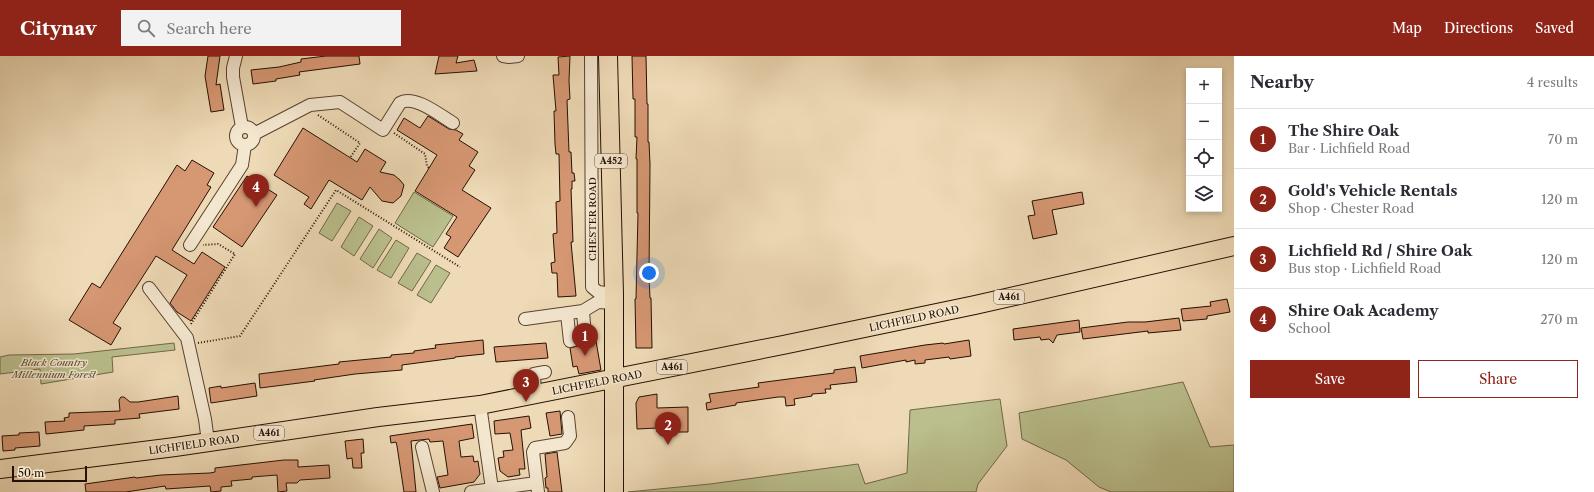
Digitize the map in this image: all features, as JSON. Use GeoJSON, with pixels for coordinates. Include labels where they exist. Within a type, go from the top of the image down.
{"type":"FeatureCollection","features":[{"type":"Feature","properties":{"kind":"highway","name":"CHESTER ROAD"},"geometry":{"type":"LineString","coordinates":[[608,56],[614,298],[614,492]]}},
{"type":"Feature","properties":{"kind":"highway","name":"LICHFIELD ROAD"},"geometry":{"type":"LineString","coordinates":[[0,469],[480,405],[975,305],[1234,246]]}},
{"type":"Feature","properties":{"kind":"street"},"geometry":{"type":"LineString","coordinates":[[236,56],[233,68],[233,78],[242,128]]}},
{"type":"Feature","properties":{"kind":"street"},"geometry":{"type":"LineString","coordinates":[[503,56],[518,56]]}},
{"type":"Feature","properties":{"kind":"street","name":"CHESTER ROAD"},"geometry":{"type":"LineString","coordinates":[[591,56],[592,287],[598,292],[614,298]]}},
{"type":"Feature","properties":{"kind":"street"},"geometry":{"type":"LineString","coordinates":[[254,134],[310,105],[340,102],[383,130],[400,103],[404,100],[412,100],[424,105],[453,123]]}},
{"type":"Feature","properties":{"kind":"street"},"geometry":{"type":"LineString","coordinates":[[242,128],[251,128],[254,134],[252,142],[245,145],[238,142],[236,137],[237,131],[242,128]]}},
{"type":"Feature","properties":{"kind":"street"},"geometry":{"type":"LineString","coordinates":[[190,245],[242,165],[245,145]]}},
{"type":"Feature","properties":{"kind":"street"},"geometry":{"type":"LineString","coordinates":[[149,288],[187,338],[205,419],[208,442]]}},
{"type":"Feature","properties":{"kind":"street"},"geometry":{"type":"LineString","coordinates":[[525,319],[583,311],[598,302],[614,298]]}},
{"type":"Feature","properties":{"kind":"street"},"geometry":{"type":"LineString","coordinates":[[567,314],[570,340],[585,337],[583,311]]}},
{"type":"Feature","properties":{"kind":"street"},"geometry":{"type":"LineString","coordinates":[[535,394],[534,374],[545,372]]}},
{"type":"Feature","properties":{"kind":"street"},"geometry":{"type":"LineString","coordinates":[[480,405],[492,489]]}},
{"type":"Feature","properties":{"kind":"street"},"geometry":{"type":"LineString","coordinates":[[471,492],[492,489],[537,488],[532,452],[535,448],[565,443],[570,436],[568,417]]}},
{"type":"Feature","properties":{"kind":"street"},"geometry":{"type":"LineString","coordinates":[[422,447],[432,492]]}},
{"type":"Feature","properties":{"kind":"path"},"geometry":{"type":"LineString","coordinates":[[305,107],[360,143],[350,158]]}},
{"type":"Feature","properties":{"kind":"path"},"geometry":{"type":"LineString","coordinates":[[385,127],[425,154],[427,166],[429,168]]}},
{"type":"Feature","properties":{"kind":"path"},"geometry":{"type":"LineString","coordinates":[[189,344],[240,336],[336,190],[460,267]]}},
{"type":"Feature","properties":{"kind":"path"},"geometry":{"type":"LineString","coordinates":[[182,332],[189,326],[235,254],[218,244],[190,245]]}},
{"type":"Feature","properties":{"kind":"green space"},"geometry":{"type":"Polygon","coordinates":[[[414,192],[453,216],[433,247],[395,223],[414,192]]]}},
{"type":"Feature","properties":{"kind":"green space"},"geometry":{"type":"Polygon","coordinates":[[[337,203],[351,211],[332,241],[319,233],[337,203]]]}},
{"type":"Feature","properties":{"kind":"green space"},"geometry":{"type":"Polygon","coordinates":[[[359,217],[373,226],[354,256],[341,247],[359,217]]]}},
{"type":"Feature","properties":{"kind":"green space"},"geometry":{"type":"Polygon","coordinates":[[[379,229],[392,238],[373,268],[360,259],[379,229]]]}},
{"type":"Feature","properties":{"kind":"green space"},"geometry":{"type":"Polygon","coordinates":[[[396,240],[409,248],[391,278],[377,270],[396,240]]]}},
{"type":"Feature","properties":{"kind":"green space"},"geometry":{"type":"Polygon","coordinates":[[[417,253],[431,261],[412,291],[398,283],[417,253]]]}},
{"type":"Feature","properties":{"kind":"green space"},"geometry":{"type":"Polygon","coordinates":[[[436,265],[450,273],[431,303],[417,295],[436,265]]]}},
{"type":"Feature","properties":{"kind":"green space","name":"Black Country Millennium Forest"},"geometry":{"type":"Polygon","coordinates":[[[174,343],[175,350],[112,357],[113,372],[41,384],[40,369],[0,374],[0,357],[9,355],[74,354],[174,343]]]}},
{"type":"Feature","properties":{"kind":"green space"},"geometry":{"type":"Polygon","coordinates":[[[1183,382],[1210,447],[1234,445],[1234,492],[1111,492],[1099,487],[1066,460],[1022,439],[1019,413],[1183,382]]]}},
{"type":"Feature","properties":{"kind":"green space"},"geometry":{"type":"Polygon","coordinates":[[[1000,399],[1007,446],[978,484],[976,492],[628,492],[710,484],[858,464],[865,484],[907,473],[910,410],[1000,399]]]}},
{"type":"Feature","properties":{"kind":"building"},"geometry":{"type":"Polygon","coordinates":[[[208,56],[220,56],[216,85],[220,84],[224,110],[211,112],[205,76],[208,56]]]}},
{"type":"Feature","properties":{"kind":"building"},"geometry":{"type":"Polygon","coordinates":[[[326,56],[359,56],[360,64],[299,72],[300,75],[276,79],[276,81],[253,84],[251,70],[279,67],[301,62],[301,59],[326,56]]]}},
{"type":"Feature","properties":{"kind":"building"},"geometry":{"type":"Polygon","coordinates":[[[439,56],[458,56],[456,63],[474,60],[477,71],[435,74],[439,56]]]}},
{"type":"Feature","properties":{"kind":"building"},"geometry":{"type":"Polygon","coordinates":[[[570,56],[570,99],[567,100],[569,152],[571,152],[572,173],[574,173],[575,181],[572,181],[571,189],[573,242],[571,242],[576,296],[558,297],[557,273],[552,273],[551,263],[555,262],[553,234],[557,233],[556,202],[560,201],[559,154],[556,154],[555,144],[554,111],[556,111],[553,75],[559,75],[558,57],[570,56]]]}},
{"type":"Feature","properties":{"kind":"building"},"geometry":{"type":"Polygon","coordinates":[[[632,56],[646,56],[650,164],[649,277],[652,348],[636,348],[635,299],[638,213],[636,159],[637,137],[635,137],[635,99],[633,99],[632,56]]]}},
{"type":"Feature","properties":{"kind":"building"},"geometry":{"type":"Polygon","coordinates":[[[428,116],[449,129],[456,130],[463,134],[459,140],[478,152],[469,166],[475,170],[462,190],[491,208],[458,257],[444,248],[451,237],[446,234],[457,217],[415,191],[437,155],[397,130],[404,118],[420,128],[428,116]]]}},
{"type":"Feature","properties":{"kind":"building"},"geometry":{"type":"Polygon","coordinates":[[[303,128],[357,162],[365,149],[386,162],[380,172],[394,175],[400,180],[404,185],[401,196],[393,203],[382,201],[370,187],[362,200],[329,180],[311,209],[304,204],[309,197],[274,175],[303,128]]]}},
{"type":"Feature","properties":{"kind":"building"},"geometry":{"type":"Polygon","coordinates":[[[192,160],[214,173],[207,185],[211,187],[172,250],[194,264],[202,252],[225,267],[191,321],[177,312],[170,303],[187,275],[156,256],[113,323],[121,328],[111,345],[69,320],[92,283],[100,288],[177,165],[185,171],[192,160]]]}},
{"type":"Feature","properties":{"kind":"building"},"geometry":{"type":"Polygon","coordinates":[[[247,176],[277,195],[242,247],[213,227],[247,176]]]}},
{"type":"Feature","properties":{"kind":"building"},"geometry":{"type":"Polygon","coordinates":[[[1082,192],[1084,204],[1052,210],[1057,234],[1033,239],[1028,216],[1035,215],[1032,201],[1082,192]]]}},
{"type":"Feature","properties":{"kind":"building"},"geometry":{"type":"Polygon","coordinates":[[[1227,299],[1230,312],[1207,316],[1207,319],[1183,321],[1181,309],[1211,306],[1210,302],[1227,299]]]}},
{"type":"Feature","properties":{"kind":"building"},"geometry":{"type":"Polygon","coordinates":[[[1179,318],[1181,330],[1148,333],[1148,331],[1083,339],[1081,328],[1128,322],[1145,322],[1179,318]]]}},
{"type":"Feature","properties":{"kind":"building"},"geometry":{"type":"Polygon","coordinates":[[[1079,320],[1080,332],[1057,335],[1053,343],[1049,339],[1041,340],[1040,337],[1014,340],[1013,329],[1079,320]]]}},
{"type":"Feature","properties":{"kind":"building"},"geometry":{"type":"Polygon","coordinates":[[[483,340],[484,354],[402,365],[402,370],[355,374],[260,388],[259,374],[339,364],[339,362],[391,357],[391,355],[414,353],[414,351],[436,348],[435,345],[483,340]]]}},
{"type":"Feature","properties":{"kind":"building"},"geometry":{"type":"Polygon","coordinates":[[[969,340],[971,356],[925,360],[925,363],[915,364],[915,360],[906,362],[906,360],[862,368],[860,356],[925,345],[969,340]]]}},
{"type":"Feature","properties":{"kind":"building"},"geometry":{"type":"Polygon","coordinates":[[[596,341],[601,370],[579,374],[577,366],[573,367],[570,348],[596,341]]]}},
{"type":"Feature","properties":{"kind":"building"},"geometry":{"type":"Polygon","coordinates":[[[546,343],[548,358],[496,362],[494,347],[546,343]]]}},
{"type":"Feature","properties":{"kind":"building"},"geometry":{"type":"Polygon","coordinates":[[[855,367],[857,382],[830,385],[831,389],[825,389],[826,393],[812,394],[812,396],[794,399],[795,405],[786,406],[785,397],[778,397],[736,403],[736,405],[707,410],[706,403],[711,402],[709,394],[759,387],[758,383],[834,373],[834,370],[855,367]]]}},
{"type":"Feature","properties":{"kind":"building"},"geometry":{"type":"Polygon","coordinates":[[[255,383],[257,396],[211,403],[209,388],[221,386],[221,388],[255,383]]]}},
{"type":"Feature","properties":{"kind":"building"},"geometry":{"type":"Polygon","coordinates":[[[657,394],[657,408],[688,407],[688,432],[657,432],[657,428],[637,429],[636,403],[639,397],[657,394]]]}},
{"type":"Feature","properties":{"kind":"building"},"geometry":{"type":"Polygon","coordinates":[[[178,396],[179,409],[139,414],[140,418],[115,420],[115,424],[84,426],[84,430],[46,434],[45,422],[65,421],[64,418],[69,417],[69,413],[120,411],[119,400],[121,397],[124,397],[130,402],[138,402],[178,396]]]}},
{"type":"Feature","properties":{"kind":"building"},"geometry":{"type":"Polygon","coordinates":[[[560,411],[562,434],[550,436],[546,413],[560,411]]]}},
{"type":"Feature","properties":{"kind":"building"},"geometry":{"type":"Polygon","coordinates":[[[529,416],[531,428],[521,430],[525,469],[519,469],[520,475],[508,477],[500,471],[498,458],[504,457],[503,451],[513,450],[510,433],[495,434],[494,421],[529,416]]]}},
{"type":"Feature","properties":{"kind":"building"},"geometry":{"type":"Polygon","coordinates":[[[472,424],[474,438],[459,441],[461,457],[473,456],[474,462],[478,461],[480,474],[474,482],[440,488],[437,477],[448,475],[443,441],[430,442],[429,439],[411,441],[416,492],[404,492],[396,442],[391,443],[390,436],[472,424]]]}},
{"type":"Feature","properties":{"kind":"building"},"geometry":{"type":"Polygon","coordinates":[[[39,432],[40,446],[15,448],[15,450],[3,451],[2,436],[39,432]]]}},
{"type":"Feature","properties":{"kind":"building"},"geometry":{"type":"Polygon","coordinates":[[[363,439],[364,453],[361,453],[362,468],[353,468],[352,458],[347,459],[345,441],[363,439]]]}},
{"type":"Feature","properties":{"kind":"building"},"geometry":{"type":"Polygon","coordinates":[[[557,452],[562,492],[548,492],[545,478],[547,477],[545,454],[557,452]]]}},
{"type":"Feature","properties":{"kind":"building"},"geometry":{"type":"Polygon","coordinates":[[[284,460],[298,460],[298,467],[329,465],[330,478],[300,480],[297,483],[286,483],[287,491],[278,492],[277,475],[252,477],[252,479],[231,481],[232,486],[221,487],[221,491],[211,492],[210,486],[166,489],[165,486],[126,492],[86,492],[85,484],[135,477],[210,473],[215,472],[215,468],[284,460]]]}},
{"type":"Feature","properties":{"kind":"place","name":"Shire Oak Academy"},"geometry":{"type":"Point","coordinates":[256,207]}},
{"type":"Feature","properties":{"kind":"place","name":"The Shire Oak"},"geometry":{"type":"Point","coordinates":[585,356]}},
{"type":"Feature","properties":{"kind":"place","name":"Lichfield Rd / Shire Oak"},"geometry":{"type":"Point","coordinates":[526,402]}},
{"type":"Feature","properties":{"kind":"place","name":"Gold's Vehicle Rentals"},"geometry":{"type":"Point","coordinates":[668,445]}}]}
